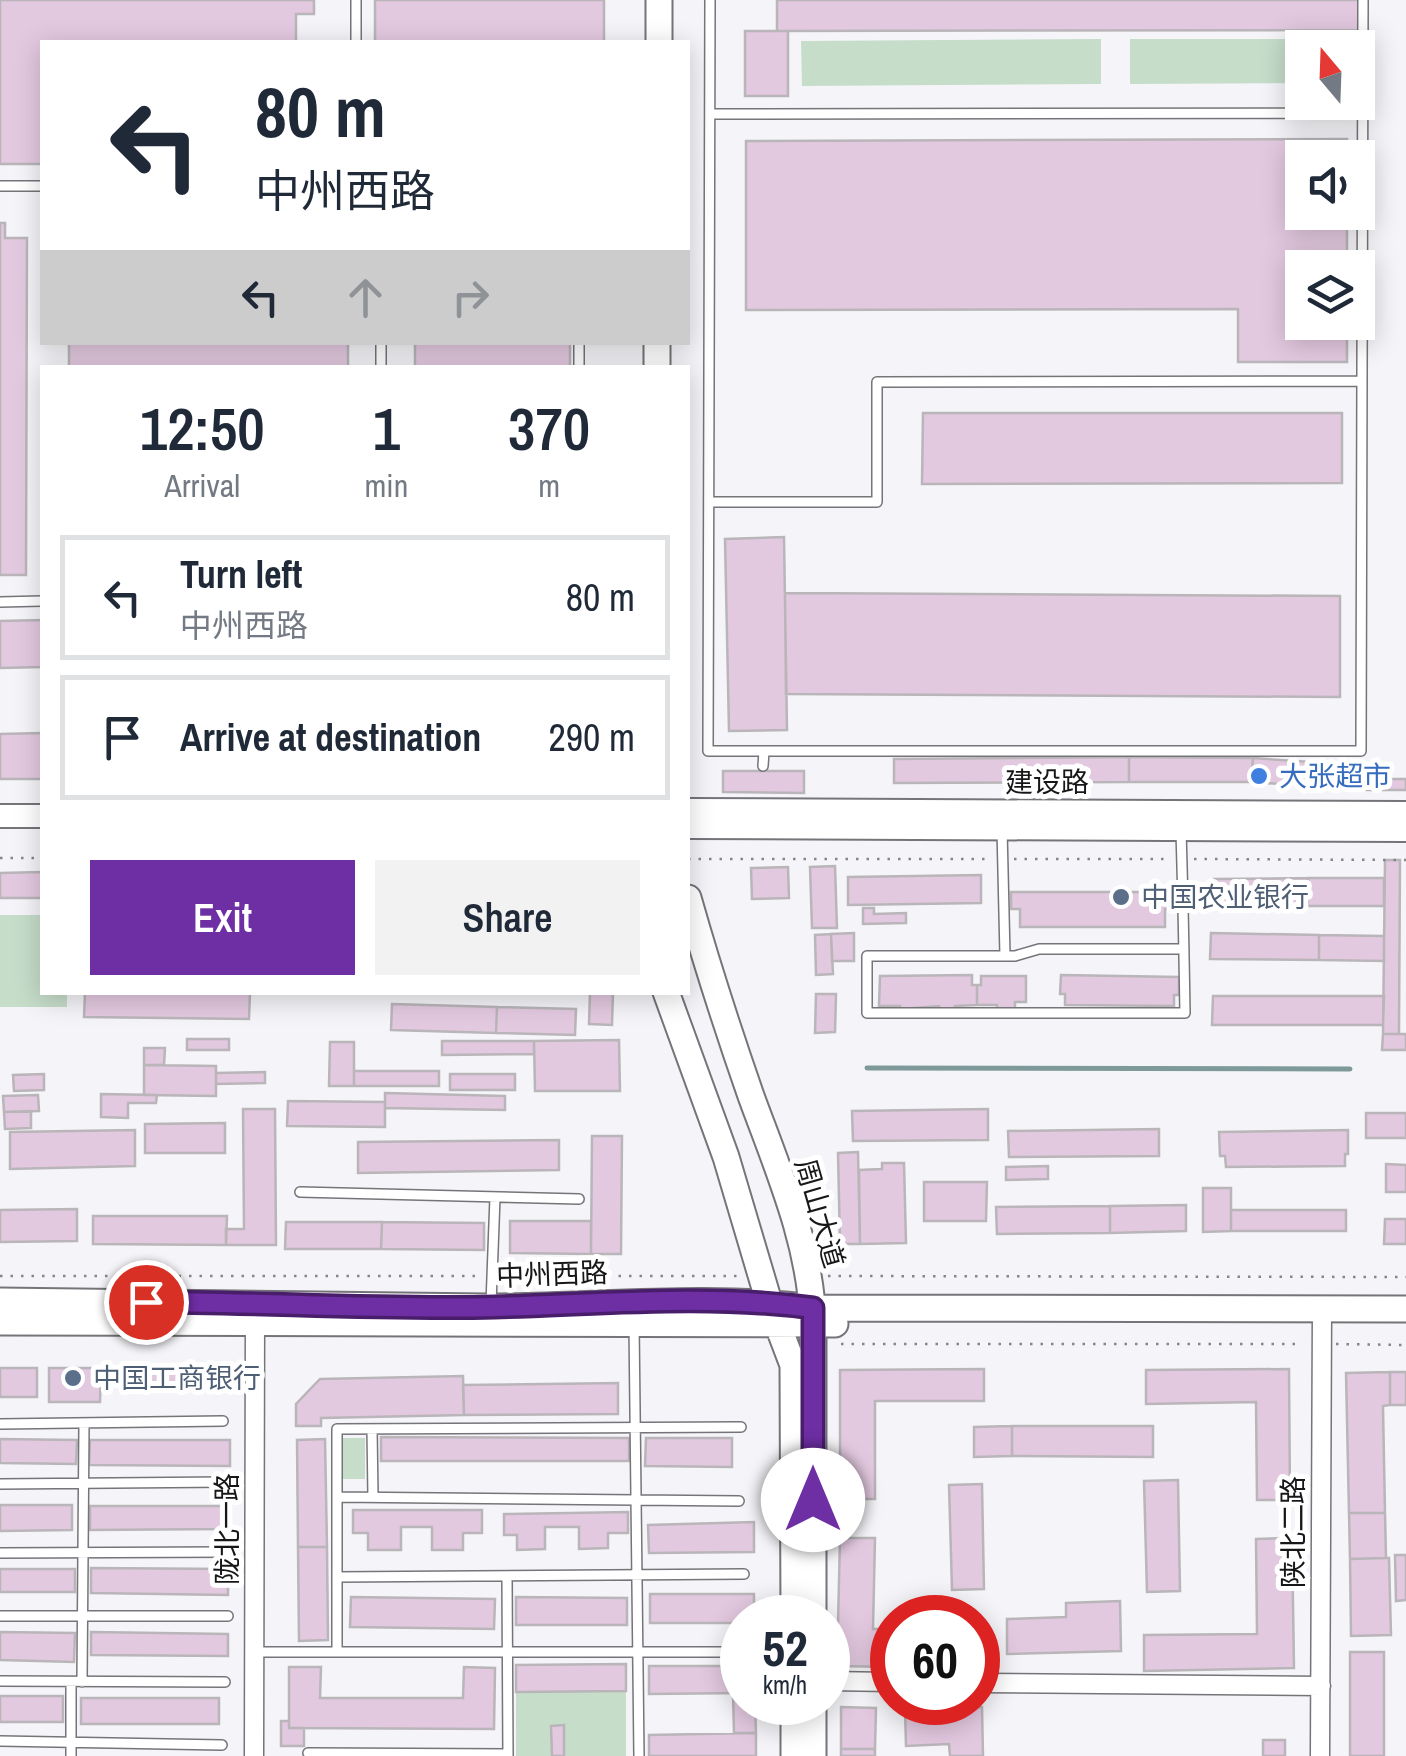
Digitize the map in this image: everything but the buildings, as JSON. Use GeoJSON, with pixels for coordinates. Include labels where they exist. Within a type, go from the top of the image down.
{"type":"FeatureCollection","features":[{"type":"Feature","properties":{"kind":"main road"},"geometry":{"type":"LineString","coordinates":[[644,0],[644,40]]}},
{"type":"Feature","properties":{"kind":"main road"},"geometry":{"type":"LineString","coordinates":[[659,0],[659,40]]}},
{"type":"Feature","properties":{"kind":"main road","name":"周山大道"},"geometry":{"type":"LineString","coordinates":[[690,905],[724,1018],[798,1228],[808,1276],[813,1316],[813,1595]]}},
{"type":"Feature","properties":{"kind":"main road"},"geometry":{"type":"LineString","coordinates":[[667,995],[726,1157],[772,1314],[793,1365],[794,1595]]}},
{"type":"Feature","properties":{"kind":"main road","name":"中州西路"},"geometry":{"type":"LineString","coordinates":[[0,1300],[634,1324],[772,1314]]}},
{"type":"Feature","properties":{"kind":"main road","name":"中州西路"},"geometry":{"type":"LineString","coordinates":[[0,1322],[633,1300],[813,1316],[1322,1317],[1406,1324]]}},
{"type":"Feature","properties":{"kind":"main road","name":"中州西路"},"geometry":{"type":"LineString","coordinates":[[1322,1317],[1406,1309]]}},
{"type":"Feature","properties":{"kind":"main road"},"geometry":{"type":"LineString","coordinates":[[794,1725],[794,1756]]}},
{"type":"Feature","properties":{"kind":"main road"},"geometry":{"type":"LineString","coordinates":[[813,1725],[813,1756]]}},
{"type":"Feature","properties":{"kind":"street","name":"建设路"},"geometry":{"type":"LineString","coordinates":[[690,810],[1406,813]]}},
{"type":"Feature","properties":{"kind":"street","name":"建设路"},"geometry":{"type":"LineString","coordinates":[[690,827],[764,812],[1002,828],[1406,830]]}},
{"type":"Feature","properties":{"kind":"street"},"geometry":{"type":"LineString","coordinates":[[0,816],[40,816]]}},
{"type":"Feature","properties":{"kind":"street"},"geometry":{"type":"LineString","coordinates":[[0,830],[40,830]]}},
{"type":"Feature","properties":{"kind":"street","name":"陇北一路"},"geometry":{"type":"LineString","coordinates":[[254,1756],[255,1312]]}},
{"type":"Feature","properties":{"kind":"street","name":"陕北二路"},"geometry":{"type":"LineString","coordinates":[[1320,1756],[1322,1317]]}},
{"type":"Feature","properties":{"kind":"street"},"geometry":{"type":"LineString","coordinates":[[1000,1683],[1321,1686]]}},
{"type":"Feature","properties":{"kind":"lane"},"geometry":{"type":"LineString","coordinates":[[356,0],[356,40]]}},
{"type":"Feature","properties":{"kind":"lane"},"geometry":{"type":"LineString","coordinates":[[710,0],[708,751],[1361,751],[1363,120]]}},
{"type":"Feature","properties":{"kind":"lane"},"geometry":{"type":"LineString","coordinates":[[1363,0],[1363,30]]}},
{"type":"Feature","properties":{"kind":"lane"},"geometry":{"type":"LineString","coordinates":[[710,114],[1285,113]]}},
{"type":"Feature","properties":{"kind":"lane"},"geometry":{"type":"LineString","coordinates":[[0,186],[40,186]]}},
{"type":"Feature","properties":{"kind":"lane"},"geometry":{"type":"LineString","coordinates":[[708,502],[877,502],[878,382],[1362,381]]}},
{"type":"Feature","properties":{"kind":"lane"},"geometry":{"type":"LineString","coordinates":[[0,602],[40,601]]}},
{"type":"Feature","properties":{"kind":"lane"},"geometry":{"type":"LineString","coordinates":[[764,751],[764,766]]}},
{"type":"Feature","properties":{"kind":"lane"},"geometry":{"type":"LineString","coordinates":[[1002,828],[1005,956]]}},
{"type":"Feature","properties":{"kind":"lane"},"geometry":{"type":"LineString","coordinates":[[1181,829],[1184,949],[1185,1013],[867,1013],[867,956],[1005,956],[1038,949],[1184,949]]}},
{"type":"Feature","properties":{"kind":"lane"},"geometry":{"type":"LineString","coordinates":[[300,1192],[579,1199]]}},
{"type":"Feature","properties":{"kind":"lane"},"geometry":{"type":"LineString","coordinates":[[491,1307],[494,1197]]}},
{"type":"Feature","properties":{"kind":"lane"},"geometry":{"type":"LineString","coordinates":[[634,1324],[640,1756]]}},
{"type":"Feature","properties":{"kind":"lane"},"geometry":{"type":"LineString","coordinates":[[0,1424],[223,1421]]}},
{"type":"Feature","properties":{"kind":"lane"},"geometry":{"type":"LineString","coordinates":[[71,1756],[83,1616],[84,1423]]}},
{"type":"Feature","properties":{"kind":"lane"},"geometry":{"type":"LineString","coordinates":[[337,1652],[337,1429],[741,1427]]}},
{"type":"Feature","properties":{"kind":"lane"},"geometry":{"type":"LineString","coordinates":[[372,1429],[373,1497]]}},
{"type":"Feature","properties":{"kind":"lane"},"geometry":{"type":"LineString","coordinates":[[0,1484],[226,1482]]}},
{"type":"Feature","properties":{"kind":"lane"},"geometry":{"type":"LineString","coordinates":[[337,1497],[739,1501]]}},
{"type":"Feature","properties":{"kind":"lane"},"geometry":{"type":"LineString","coordinates":[[0,1552],[227,1552]]}},
{"type":"Feature","properties":{"kind":"lane"},"geometry":{"type":"LineString","coordinates":[[336,1577],[744,1574]]}},
{"type":"Feature","properties":{"kind":"lane"},"geometry":{"type":"LineString","coordinates":[[308,1752],[508,1755],[507,1576]]}},
{"type":"Feature","properties":{"kind":"lane"},"geometry":{"type":"LineString","coordinates":[[0,1616],[228,1616]]}},
{"type":"Feature","properties":{"kind":"lane"},"geometry":{"type":"LineString","coordinates":[[254,1652],[720,1652]]}},
{"type":"Feature","properties":{"kind":"lane"},"geometry":{"type":"LineString","coordinates":[[0,1682],[225,1682]]}},
{"type":"Feature","properties":{"kind":"lane"},"geometry":{"type":"LineString","coordinates":[[0,1741],[222,1745]]}},
{"type":"Feature","properties":{"kind":"path"},"geometry":{"type":"LineString","coordinates":[[0,858],[40,858]]}},
{"type":"Feature","properties":{"kind":"path"},"geometry":{"type":"LineString","coordinates":[[690,859],[1406,860]]}},
{"type":"Feature","properties":{"kind":"path"},"geometry":{"type":"LineString","coordinates":[[0,1276],[761,1276]]}},
{"type":"Feature","properties":{"kind":"path"},"geometry":{"type":"LineString","coordinates":[[808,1276],[1406,1276]]}},
{"type":"Feature","properties":{"kind":"green space"},"geometry":{"type":"Polygon","coordinates":[[[1101,39],[1101,84],[802,86],[801,41],[1101,39]]]}},
{"type":"Feature","properties":{"kind":"green space"},"geometry":{"type":"Polygon","coordinates":[[[1130,39],[1285,39],[1285,83],[1130,84],[1130,39]]]}},
{"type":"Feature","properties":{"kind":"green space"},"geometry":{"type":"Polygon","coordinates":[[[0,915],[40,915],[40,995],[67,995],[67,1007],[0,1007],[0,915]]]}},
{"type":"Feature","properties":{"kind":"green space"},"geometry":{"type":"Polygon","coordinates":[[[343,1438],[365,1438],[365,1479],[343,1479],[343,1438]]]}},
{"type":"Feature","properties":{"kind":"green space"},"geometry":{"type":"Polygon","coordinates":[[[626,1691],[626,1756],[516,1756],[516,1692],[626,1691]]]}},
{"type":"Feature","properties":{"kind":"waterway"},"geometry":{"type":"LineString","coordinates":[[867,1068],[1350,1069]]}},
{"type":"Feature","properties":{"kind":"place","name":"大张超市"},"geometry":{"type":"Point","coordinates":[1259,776]}},
{"type":"Feature","properties":{"kind":"place","name":"中国农业银行"},"geometry":{"type":"Point","coordinates":[1121,897]}},
{"type":"Feature","properties":{"kind":"place","name":"中国工商银行"},"geometry":{"type":"Point","coordinates":[73,1378]}},
{"type":"Feature","properties":{"kind":"route"},"geometry":{"type":"LineString","coordinates":[[146,1302],[491,1307],[633,1300],[768,1302],[813,1308],[813,1500]]}}]}
